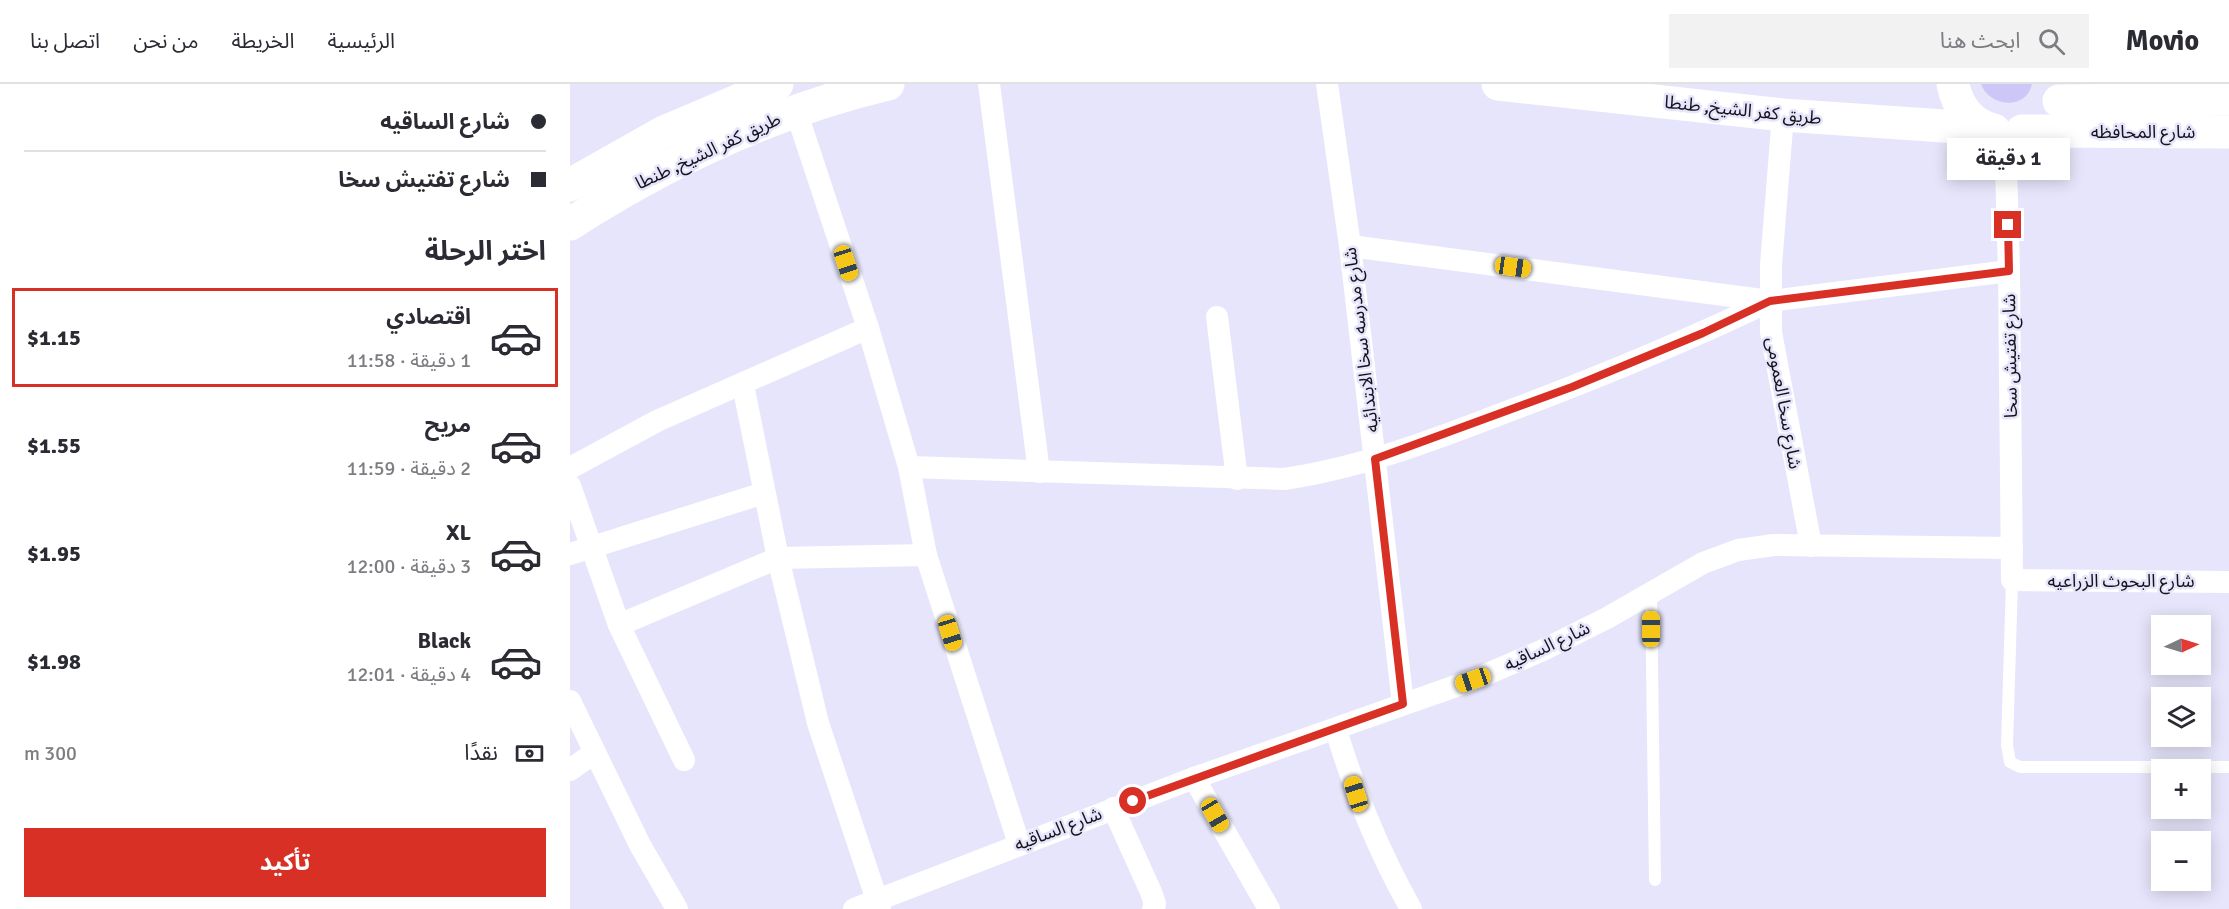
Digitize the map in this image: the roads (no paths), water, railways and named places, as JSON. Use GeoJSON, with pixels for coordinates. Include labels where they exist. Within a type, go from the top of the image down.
{"type":"FeatureCollection","features":[{"type":"Feature","properties":{"kind":"main road","name":"طريق كفر الشيخ, طنطا"},"geometry":{"type":"LineString","coordinates":[[570,185],[662,133],[777,84]]}},
{"type":"Feature","properties":{"kind":"main road","name":"طريق كفر الشيخ, طنطا"},"geometry":{"type":"LineString","coordinates":[[570,225],[615,196],[673,164],[734,135],[796,111],[888,84]]}},
{"type":"Feature","properties":{"kind":"main road","name":"طريق كفر الشيخ, طنطا"},"geometry":{"type":"LineString","coordinates":[[1498,84],[1783,115],[2005,131]]}},
{"type":"Feature","properties":{"kind":"main road"},"geometry":{"type":"LineString","coordinates":[[1953,84],[1962,109],[1973,121],[2005,131],[2044,120],[2062,92]]}},
{"type":"Feature","properties":{"kind":"main road","name":"شارع المحافظه"},"geometry":{"type":"LineString","coordinates":[[2062,92],[2229,99]]}},
{"type":"Feature","properties":{"kind":"main road","name":"شارع المحافظه"},"geometry":{"type":"LineString","coordinates":[[2005,131],[2229,132]]}},
{"type":"Feature","properties":{"kind":"street"},"geometry":{"type":"LineString","coordinates":[[989,84],[1039,472]]}},
{"type":"Feature","properties":{"kind":"street","name":"شارع مدرسه سخا الابتدائيه"},"geometry":{"type":"LineString","coordinates":[[1327,84],[1350,246],[1403,704]]}},
{"type":"Feature","properties":{"kind":"street"},"geometry":{"type":"LineString","coordinates":[[796,111],[868,328],[909,467],[926,555],[1019,844]]}},
{"type":"Feature","properties":{"kind":"street","name":"شارع سخا العمومى"},"geometry":{"type":"LineString","coordinates":[[1783,115],[1770,301],[1775,362],[1811,546]]}},
{"type":"Feature","properties":{"kind":"street","name":"شارع تفتيش سخا"},"geometry":{"type":"LineString","coordinates":[[2005,131],[2009,271],[2012,580]]}},
{"type":"Feature","properties":{"kind":"street"},"geometry":{"type":"LineString","coordinates":[[1350,246],[1770,301],[2009,271]]}},
{"type":"Feature","properties":{"kind":"street"},"geometry":{"type":"LineString","coordinates":[[909,467],[1238,479],[1296,478],[1330,473],[1375,459],[1572,387],[1703,333],[1770,301]]}},
{"type":"Feature","properties":{"kind":"street"},"geometry":{"type":"LineString","coordinates":[[1217,317],[1238,479]]}},
{"type":"Feature","properties":{"kind":"street"},"geometry":{"type":"LineString","coordinates":[[570,468],[657,421],[868,328]]}},
{"type":"Feature","properties":{"kind":"street"},"geometry":{"type":"LineString","coordinates":[[743,385],[778,558],[818,723],[879,904]]}},
{"type":"Feature","properties":{"kind":"street"},"geometry":{"type":"LineString","coordinates":[[570,486],[580,551],[619,625],[684,760]]}},
{"type":"Feature","properties":{"kind":"street"},"geometry":{"type":"LineString","coordinates":[[580,551],[764,493]]}},
{"type":"Feature","properties":{"kind":"street","name":"شارع الساقيه"},"geometry":{"type":"LineString","coordinates":[[854,909],[879,904],[1019,844],[1194,778],[1473,680],[1541,651],[1703,563],[1738,550],[1774,545],[2012,548]]}},
{"type":"Feature","properties":{"kind":"street"},"geometry":{"type":"LineString","coordinates":[[619,625],[778,558],[926,555]]}},
{"type":"Feature","properties":{"kind":"street","name":"شارع البحوث الزراعيه"},"geometry":{"type":"LineString","coordinates":[[2012,580],[2229,582]]}},
{"type":"Feature","properties":{"kind":"street"},"geometry":{"type":"LineString","coordinates":[[570,701],[594,753],[677,909]]}},
{"type":"Feature","properties":{"kind":"street"},"geometry":{"type":"LineString","coordinates":[[1336,730],[1360,804],[1381,855],[1411,909]]}},
{"type":"Feature","properties":{"kind":"street"},"geometry":{"type":"LineString","coordinates":[[570,770],[594,753]]}},
{"type":"Feature","properties":{"kind":"street"},"geometry":{"type":"LineString","coordinates":[[1194,778],[1269,909]]}},
{"type":"Feature","properties":{"kind":"street"},"geometry":{"type":"LineString","coordinates":[[1113,808],[1151,892],[1155,904],[1153,909]]}},
{"type":"Feature","properties":{"kind":"lane"},"geometry":{"type":"LineString","coordinates":[[2012,580],[2007,745],[2010,762],[2020,767],[2229,766]]}},
{"type":"Feature","properties":{"kind":"lane"},"geometry":{"type":"LineString","coordinates":[[1651,592],[1655,880]]}}]}
